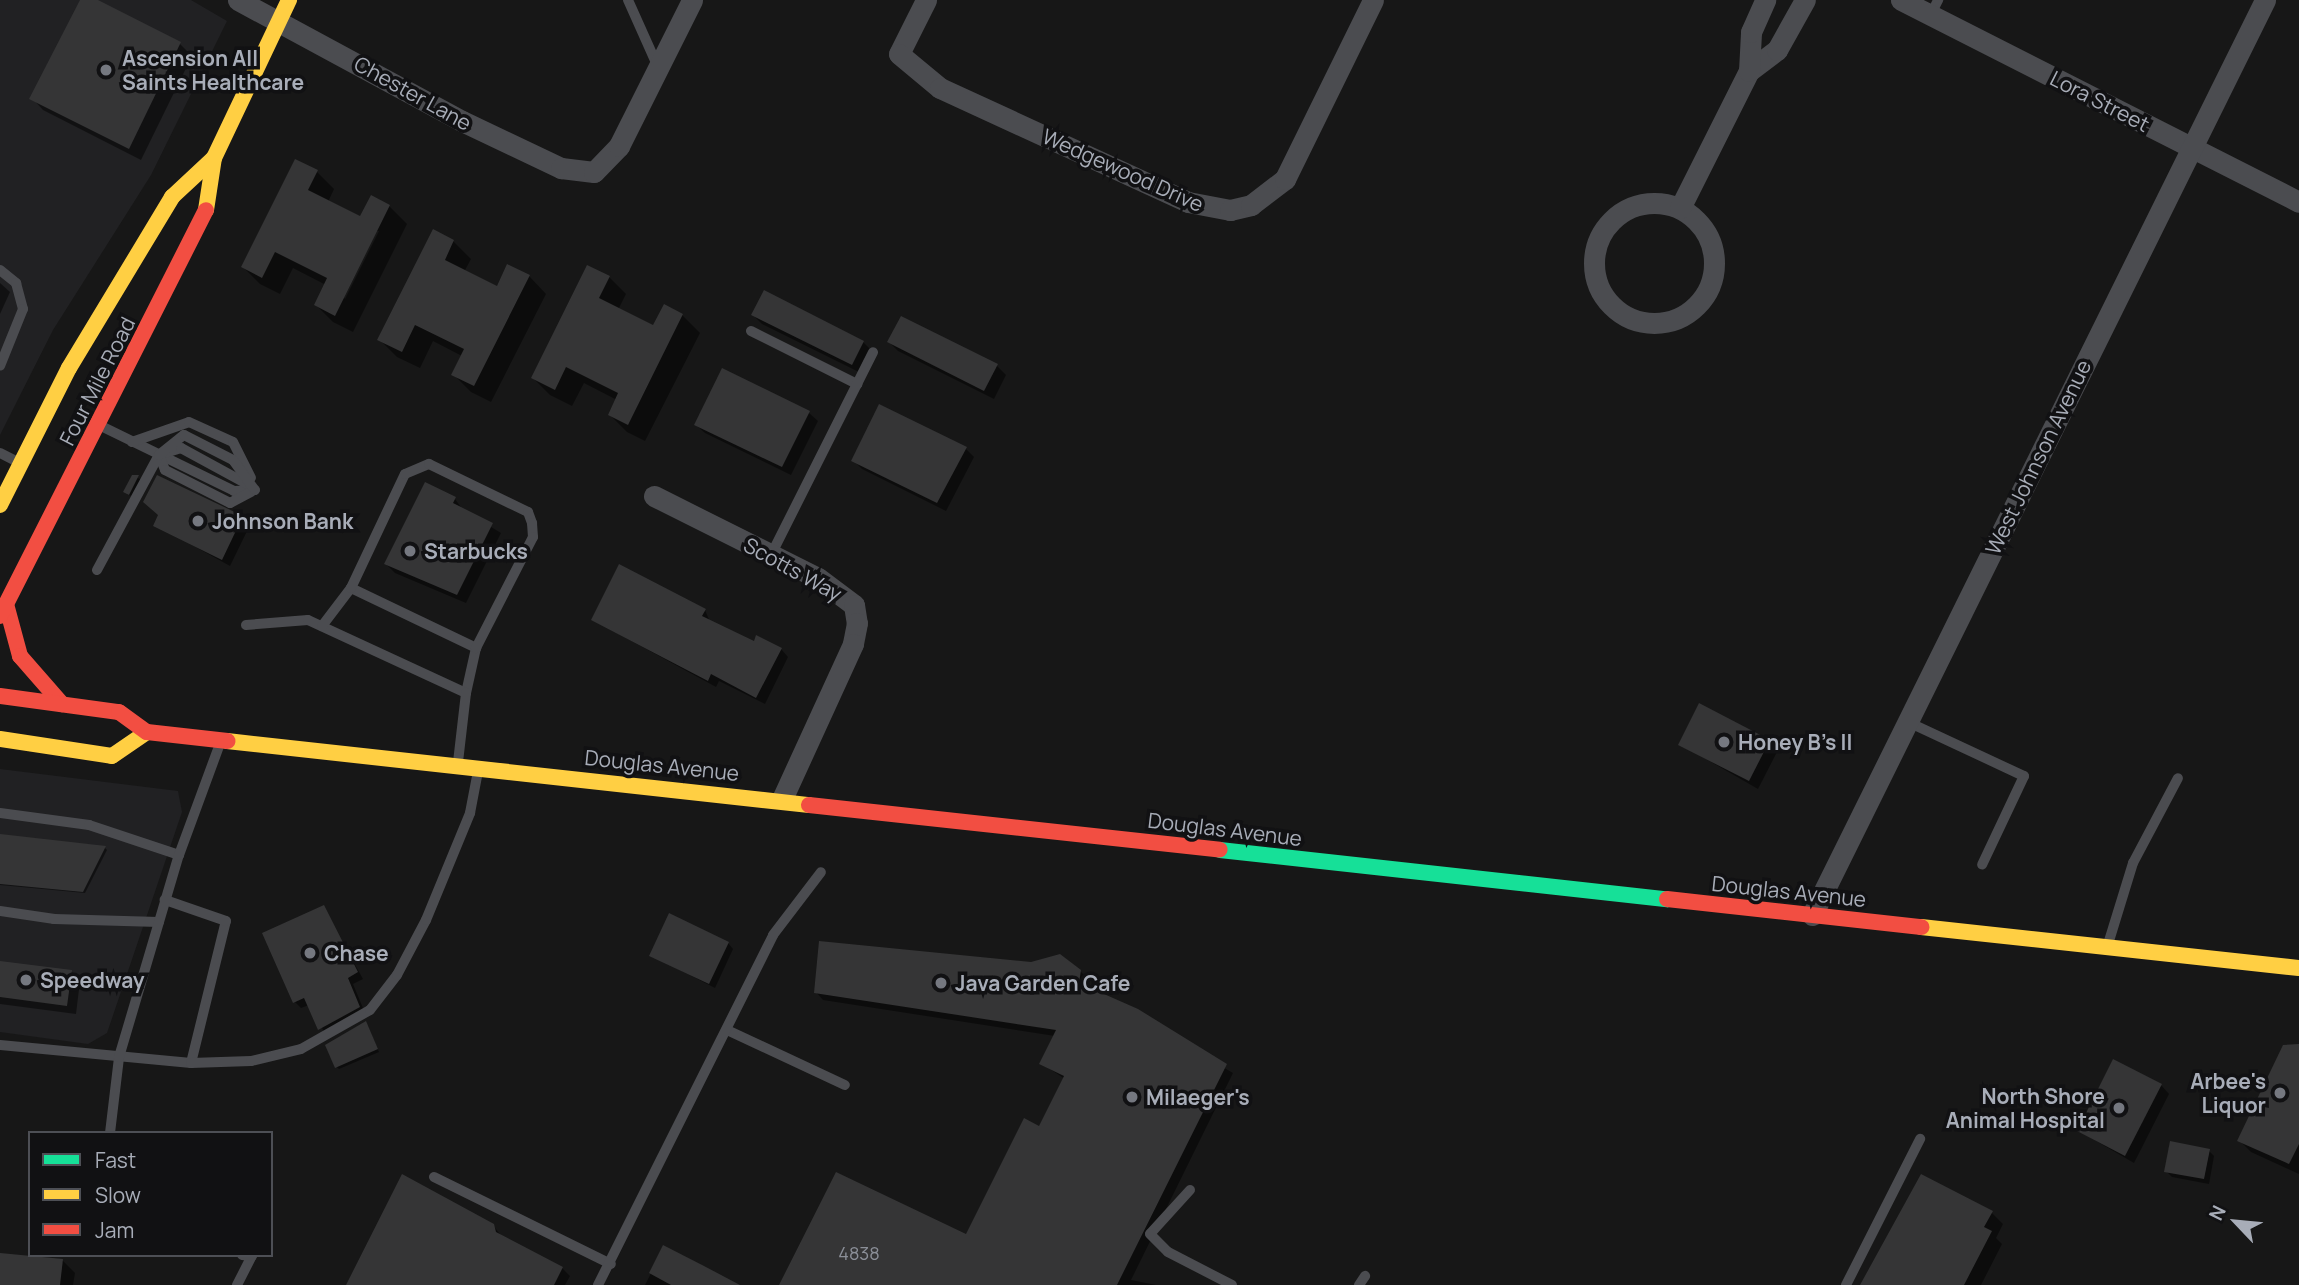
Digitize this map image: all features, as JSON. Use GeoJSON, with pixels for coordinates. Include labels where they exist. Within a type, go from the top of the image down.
{"type":"FeatureCollection","features":[{"type":"Feature","properties":{"kind":"main road","name":"Four Mile Road"},"geometry":{"type":"LineString","coordinates":[[3,610],[206,210],[214,158],[289,0]]}},
{"type":"Feature","properties":{"kind":"main road","name":"Four Mile Road"},"geometry":{"type":"LineString","coordinates":[[0,505],[69,368],[172,197],[214,158]]}},
{"type":"Feature","properties":{"kind":"main road"},"geometry":{"type":"LineString","coordinates":[[3,610],[20,656],[62,704]]}},
{"type":"Feature","properties":{"kind":"main road","name":"Douglas Avenue"},"geometry":{"type":"LineString","coordinates":[[0,695],[119,712],[147,732],[782,799],[2299,968]]}},
{"type":"Feature","properties":{"kind":"main road"},"geometry":{"type":"LineString","coordinates":[[0,739],[112,756],[147,732]]}},
{"type":"Feature","properties":{"kind":"street","name":"Chester Lane"},"geometry":{"type":"LineString","coordinates":[[238,0],[549,162],[594,172],[619,146],[658,68]]}},
{"type":"Feature","properties":{"kind":"street"},"geometry":{"type":"LineString","coordinates":[[658,68],[692,0]]}},
{"type":"Feature","properties":{"kind":"street","name":"Wedgewood Drive"},"geometry":{"type":"LineString","coordinates":[[926,0],[899,54],[940,88],[1188,202],[1230,210],[1251,205],[1285,179],[1373,0]]}},
{"type":"Feature","properties":{"kind":"street"},"geometry":{"type":"LineString","coordinates":[[1680,208],[1749,71],[1751,32],[1765,0]]}},
{"type":"Feature","properties":{"kind":"street"},"geometry":{"type":"LineString","coordinates":[[1749,71],[1777,50],[1805,0]]}},
{"type":"Feature","properties":{"kind":"street","name":"Lora Street"},"geometry":{"type":"LineString","coordinates":[[1901,0],[1934,7],[2192,148],[2299,202]]}},
{"type":"Feature","properties":{"kind":"street","name":"West Johnson Avenue"},"geometry":{"type":"LineString","coordinates":[[1812,915],[2264,0]]}},
{"type":"Feature","properties":{"kind":"street"},"geometry":{"type":"LineString","coordinates":[[1643,202],[1680,208],[1698,220],[1709,237],[1714,257],[1704,297],[1689,312],[1671,321],[1650,323],[1630,318],[1601,292],[1594,274],[1599,236],[1618,215],[1643,202]]}},
{"type":"Feature","properties":{"kind":"street","name":"Scotts Way"},"geometry":{"type":"LineString","coordinates":[[654,496],[840,591],[854,605],[857,623],[853,644],[782,799]]}},
{"type":"Feature","properties":{"kind":"lane"},"geometry":{"type":"LineString","coordinates":[[628,0],[658,68]]}},
{"type":"Feature","properties":{"kind":"lane"},"geometry":{"type":"LineString","coordinates":[[0,270],[16,283],[23,309],[0,366]]}},
{"type":"Feature","properties":{"kind":"lane"},"geometry":{"type":"LineString","coordinates":[[751,331],[857,384]]}},
{"type":"Feature","properties":{"kind":"lane"},"geometry":{"type":"LineString","coordinates":[[771,555],[873,352]]}},
{"type":"Feature","properties":{"kind":"lane"},"geometry":{"type":"LineString","coordinates":[[132,442],[188,422],[202,426],[233,442],[255,490]]}},
{"type":"Feature","properties":{"kind":"lane"},"geometry":{"type":"LineString","coordinates":[[99,425],[234,491],[255,490]]}},
{"type":"Feature","properties":{"kind":"lane"},"geometry":{"type":"LineString","coordinates":[[97,570],[159,455],[184,435],[233,460],[255,490]]}},
{"type":"Feature","properties":{"kind":"lane"},"geometry":{"type":"LineString","coordinates":[[0,453],[21,464]]}},
{"type":"Feature","properties":{"kind":"lane"},"geometry":{"type":"LineString","coordinates":[[322,626],[351,588],[405,474],[415,466],[429,464],[528,513],[533,537],[475,648],[457,765]]}},
{"type":"Feature","properties":{"kind":"lane"},"geometry":{"type":"LineString","coordinates":[[351,588],[475,648]]}},
{"type":"Feature","properties":{"kind":"lane"},"geometry":{"type":"LineString","coordinates":[[246,625],[309,620],[466,693]]}},
{"type":"Feature","properties":{"kind":"lane"},"geometry":{"type":"LineString","coordinates":[[1908,722],[2024,776],[1982,865]]}},
{"type":"Feature","properties":{"kind":"lane"},"geometry":{"type":"LineString","coordinates":[[110,1131],[118,1057],[179,855],[221,740]]}},
{"type":"Feature","properties":{"kind":"lane"},"geometry":{"type":"LineString","coordinates":[[0,1045],[191,1063],[251,1062],[301,1049],[370,1010],[397,975],[426,920],[470,813],[479,767]]}},
{"type":"Feature","properties":{"kind":"lane"},"geometry":{"type":"LineString","coordinates":[[2107,947],[2133,863],[2178,778]]}},
{"type":"Feature","properties":{"kind":"lane"},"geometry":{"type":"LineString","coordinates":[[0,813],[89,825],[179,855]]}},
{"type":"Feature","properties":{"kind":"lane"},"geometry":{"type":"LineString","coordinates":[[597,1285],[611,1264],[774,935],[821,872]]}},
{"type":"Feature","properties":{"kind":"lane"},"geometry":{"type":"LineString","coordinates":[[165,900],[226,921],[191,1063]]}},
{"type":"Feature","properties":{"kind":"lane"},"geometry":{"type":"LineString","coordinates":[[0,912],[54,919],[159,922]]}},
{"type":"Feature","properties":{"kind":"lane"},"geometry":{"type":"LineString","coordinates":[[727,1030],[845,1085]]}},
{"type":"Feature","properties":{"kind":"lane"},"geometry":{"type":"LineString","coordinates":[[1846,1285],[1920,1139]]}},
{"type":"Feature","properties":{"kind":"lane"},"geometry":{"type":"LineString","coordinates":[[434,1177],[611,1264]]}},
{"type":"Feature","properties":{"kind":"lane"},"geometry":{"type":"LineString","coordinates":[[1190,1190],[1150,1234],[1168,1252],[1232,1285]]}},
{"type":"Feature","properties":{"kind":"lane"},"geometry":{"type":"LineString","coordinates":[[237,1285],[251,1257]]}},
{"type":"Feature","properties":{"kind":"shaded area"},"geometry":{"type":"Polygon","coordinates":[[[0,0],[191,0],[227,21],[151,175],[53,330],[0,435],[0,0]]]}},
{"type":"Feature","properties":{"kind":"shaded area"},"geometry":{"type":"Polygon","coordinates":[[[0,769],[178,791],[182,812],[107,1033],[88,1044],[0,1032],[0,769]]]}},
{"type":"Feature","properties":{"kind":"building","name":"Ascension All Saints Healthcare"},"geometry":{"type":"Polygon","coordinates":[[[80,0],[98,0],[181,42],[129,149],[29,99],[80,0]]]}},
{"type":"Feature","properties":{"kind":"building"},"geometry":{"type":"Polygon","coordinates":[[[295,159],[318,170],[308,190],[360,216],[371,195],[390,205],[335,316],[314,305],[327,278],[275,252],[262,278],[241,267],[295,159]]]}},
{"type":"Feature","properties":{"kind":"building"},"geometry":{"type":"Polygon","coordinates":[[[433,229],[454,240],[445,260],[497,286],[507,264],[530,275],[474,386],[451,375],[464,349],[415,325],[402,352],[377,340],[433,229]]]}},
{"type":"Feature","properties":{"kind":"building"},"geometry":{"type":"Polygon","coordinates":[[[587,265],[610,276],[599,298],[653,325],[664,304],[683,314],[628,425],[608,415],[618,393],[566,367],[555,390],[531,378],[587,265]]]}},
{"type":"Feature","properties":{"kind":"building"},"geometry":{"type":"Polygon","coordinates":[[[764,290],[864,341],[852,365],[751,315],[764,290]]]}},
{"type":"Feature","properties":{"kind":"building"},"geometry":{"type":"Polygon","coordinates":[[[901,316],[998,364],[984,391],[887,342],[901,316]]]}},
{"type":"Feature","properties":{"kind":"building"},"geometry":{"type":"Polygon","coordinates":[[[722,368],[810,411],[782,467],[694,425],[722,368]]]}},
{"type":"Feature","properties":{"kind":"building"},"geometry":{"type":"Polygon","coordinates":[[[879,404],[967,447],[937,503],[851,461],[879,404]]]}},
{"type":"Feature","properties":{"kind":"building"},"geometry":{"type":"Polygon","coordinates":[[[132,475],[139,475],[129,495],[123,492],[132,475]]]}},
{"type":"Feature","properties":{"kind":"building","name":"Johnson Bank"},"geometry":{"type":"Polygon","coordinates":[[[157,475],[243,516],[222,560],[153,526],[158,515],[143,502],[157,475]]]}},
{"type":"Feature","properties":{"kind":"building"},"geometry":{"type":"Polygon","coordinates":[[[425,482],[456,497],[453,503],[493,523],[457,595],[384,564],[425,482]]]}},
{"type":"Feature","properties":{"kind":"building"},"geometry":{"type":"Polygon","coordinates":[[[619,564],[706,609],[702,616],[754,641],[756,635],[782,648],[756,698],[711,674],[708,681],[591,620],[619,564]]]}},
{"type":"Feature","properties":{"kind":"building","name":"Honey B's II"},"geometry":{"type":"Polygon","coordinates":[[[1699,703],[1770,740],[1749,781],[1678,745],[1699,703]]]}},
{"type":"Feature","properties":{"kind":"building"},"geometry":{"type":"Polygon","coordinates":[[[0,834],[106,846],[83,892],[0,884],[0,834]]]}},
{"type":"Feature","properties":{"kind":"building","name":"Chase"},"geometry":{"type":"Polygon","coordinates":[[[324,905],[358,972],[348,978],[360,1007],[318,1030],[304,998],[293,1003],[262,933],[324,905]]]}},
{"type":"Feature","properties":{"kind":"building"},"geometry":{"type":"Polygon","coordinates":[[[669,913],[729,942],[709,984],[649,956],[669,913]]]}},
{"type":"Feature","properties":{"kind":"building","name":"Milaeger's"},"geometry":{"type":"Polygon","coordinates":[[[819,941],[1031,962],[1060,954],[1081,970],[1079,983],[1138,1009],[1227,1064],[1117,1285],[779,1285],[836,1172],[966,1234],[1024,1118],[1039,1126],[1064,1076],[1039,1064],[1056,1030],[814,993],[819,941]]]}},
{"type":"Feature","properties":{"kind":"building"},"geometry":{"type":"Polygon","coordinates":[[[0,961],[72,970],[67,1006],[0,997],[0,961]]]}},
{"type":"Feature","properties":{"kind":"building"},"geometry":{"type":"Polygon","coordinates":[[[366,1021],[378,1049],[335,1068],[325,1045],[366,1021]]]}},
{"type":"Feature","properties":{"kind":"building","name":"Arbee's Liquor"},"geometry":{"type":"Polygon","coordinates":[[[2299,1044],[2299,1144],[2289,1164],[2237,1141],[2283,1045],[2299,1044]]]}},
{"type":"Feature","properties":{"kind":"building","name":"North Shore Animal Hospital"},"geometry":{"type":"Polygon","coordinates":[[[2113,1059],[2162,1084],[2125,1156],[2077,1131],[2113,1059]]]}},
{"type":"Feature","properties":{"kind":"building"},"geometry":{"type":"Polygon","coordinates":[[[2170,1141],[2210,1149],[2204,1179],[2164,1172],[2170,1141]]]}},
{"type":"Feature","properties":{"kind":"building"},"geometry":{"type":"Polygon","coordinates":[[[402,1174],[494,1224],[496,1232],[563,1267],[554,1285],[346,1285],[402,1174]]]}},
{"type":"Feature","properties":{"kind":"building"},"geometry":{"type":"Polygon","coordinates":[[[1921,1174],[1993,1211],[1984,1227],[1992,1231],[1964,1285],[1860,1285],[1921,1174]]]}},
{"type":"Feature","properties":{"kind":"building"},"geometry":{"type":"Polygon","coordinates":[[[663,1245],[740,1285],[671,1285],[649,1273],[663,1245]]]}},
{"type":"Feature","properties":{"kind":"building"},"geometry":{"type":"Polygon","coordinates":[[[0,1253],[63,1259],[60,1285],[0,1285],[0,1253]]]}},
{"type":"Feature","properties":{"kind":"traffic: fast"},"geometry":{"type":"LineString","coordinates":[[1220,850],[1667,899]]}},
{"type":"Feature","properties":{"kind":"traffic: slow"},"geometry":{"type":"LineString","coordinates":[[206,210],[214,158],[289,0]]}},
{"type":"Feature","properties":{"kind":"traffic: slow"},"geometry":{"type":"LineString","coordinates":[[0,505],[69,368],[172,197],[214,158]]}},
{"type":"Feature","properties":{"kind":"traffic: slow"},"geometry":{"type":"LineString","coordinates":[[0,739],[112,756],[147,732]]}},
{"type":"Feature","properties":{"kind":"traffic: slow"},"geometry":{"type":"LineString","coordinates":[[227,741],[809,805]]}},
{"type":"Feature","properties":{"kind":"traffic: slow"},"geometry":{"type":"LineString","coordinates":[[1921,927],[2299,968]]}},
{"type":"Feature","properties":{"kind":"traffic: jam"},"geometry":{"type":"LineString","coordinates":[[0,616],[206,210]]}},
{"type":"Feature","properties":{"kind":"traffic: jam"},"geometry":{"type":"LineString","coordinates":[[6,604],[20,656],[62,704]]}},
{"type":"Feature","properties":{"kind":"traffic: jam"},"geometry":{"type":"LineString","coordinates":[[0,696],[119,712],[147,732],[227,741]]}},
{"type":"Feature","properties":{"kind":"traffic: jam"},"geometry":{"type":"LineString","coordinates":[[809,805],[1220,850]]}},
{"type":"Feature","properties":{"kind":"traffic: jam"},"geometry":{"type":"LineString","coordinates":[[1667,899],[1921,927]]}},
{"type":"Feature","properties":{"kind":"place","name":"Ascension All Saints Healthcare"},"geometry":{"type":"Point","coordinates":[106,70]}},
{"type":"Feature","properties":{"kind":"place","name":"Johnson Bank"},"geometry":{"type":"Point","coordinates":[198,521]}},
{"type":"Feature","properties":{"kind":"place","name":"Starbucks"},"geometry":{"type":"Point","coordinates":[410,551]}},
{"type":"Feature","properties":{"kind":"place","name":"Honey B's II"},"geometry":{"type":"Point","coordinates":[1724,742]}},
{"type":"Feature","properties":{"kind":"place","name":"Chase"},"geometry":{"type":"Point","coordinates":[310,953]}},
{"type":"Feature","properties":{"kind":"place","name":"Speedway"},"geometry":{"type":"Point","coordinates":[26,980]}},
{"type":"Feature","properties":{"kind":"place","name":"Java Garden Cafe"},"geometry":{"type":"Point","coordinates":[941,983]}},
{"type":"Feature","properties":{"kind":"place","name":"Arbee's Liquor"},"geometry":{"type":"Point","coordinates":[2280,1093]}},
{"type":"Feature","properties":{"kind":"place","name":"Milaeger's"},"geometry":{"type":"Point","coordinates":[1132,1097]}},
{"type":"Feature","properties":{"kind":"place","name":"North Shore Animal Hospital"},"geometry":{"type":"Point","coordinates":[2119,1108]}}]}
